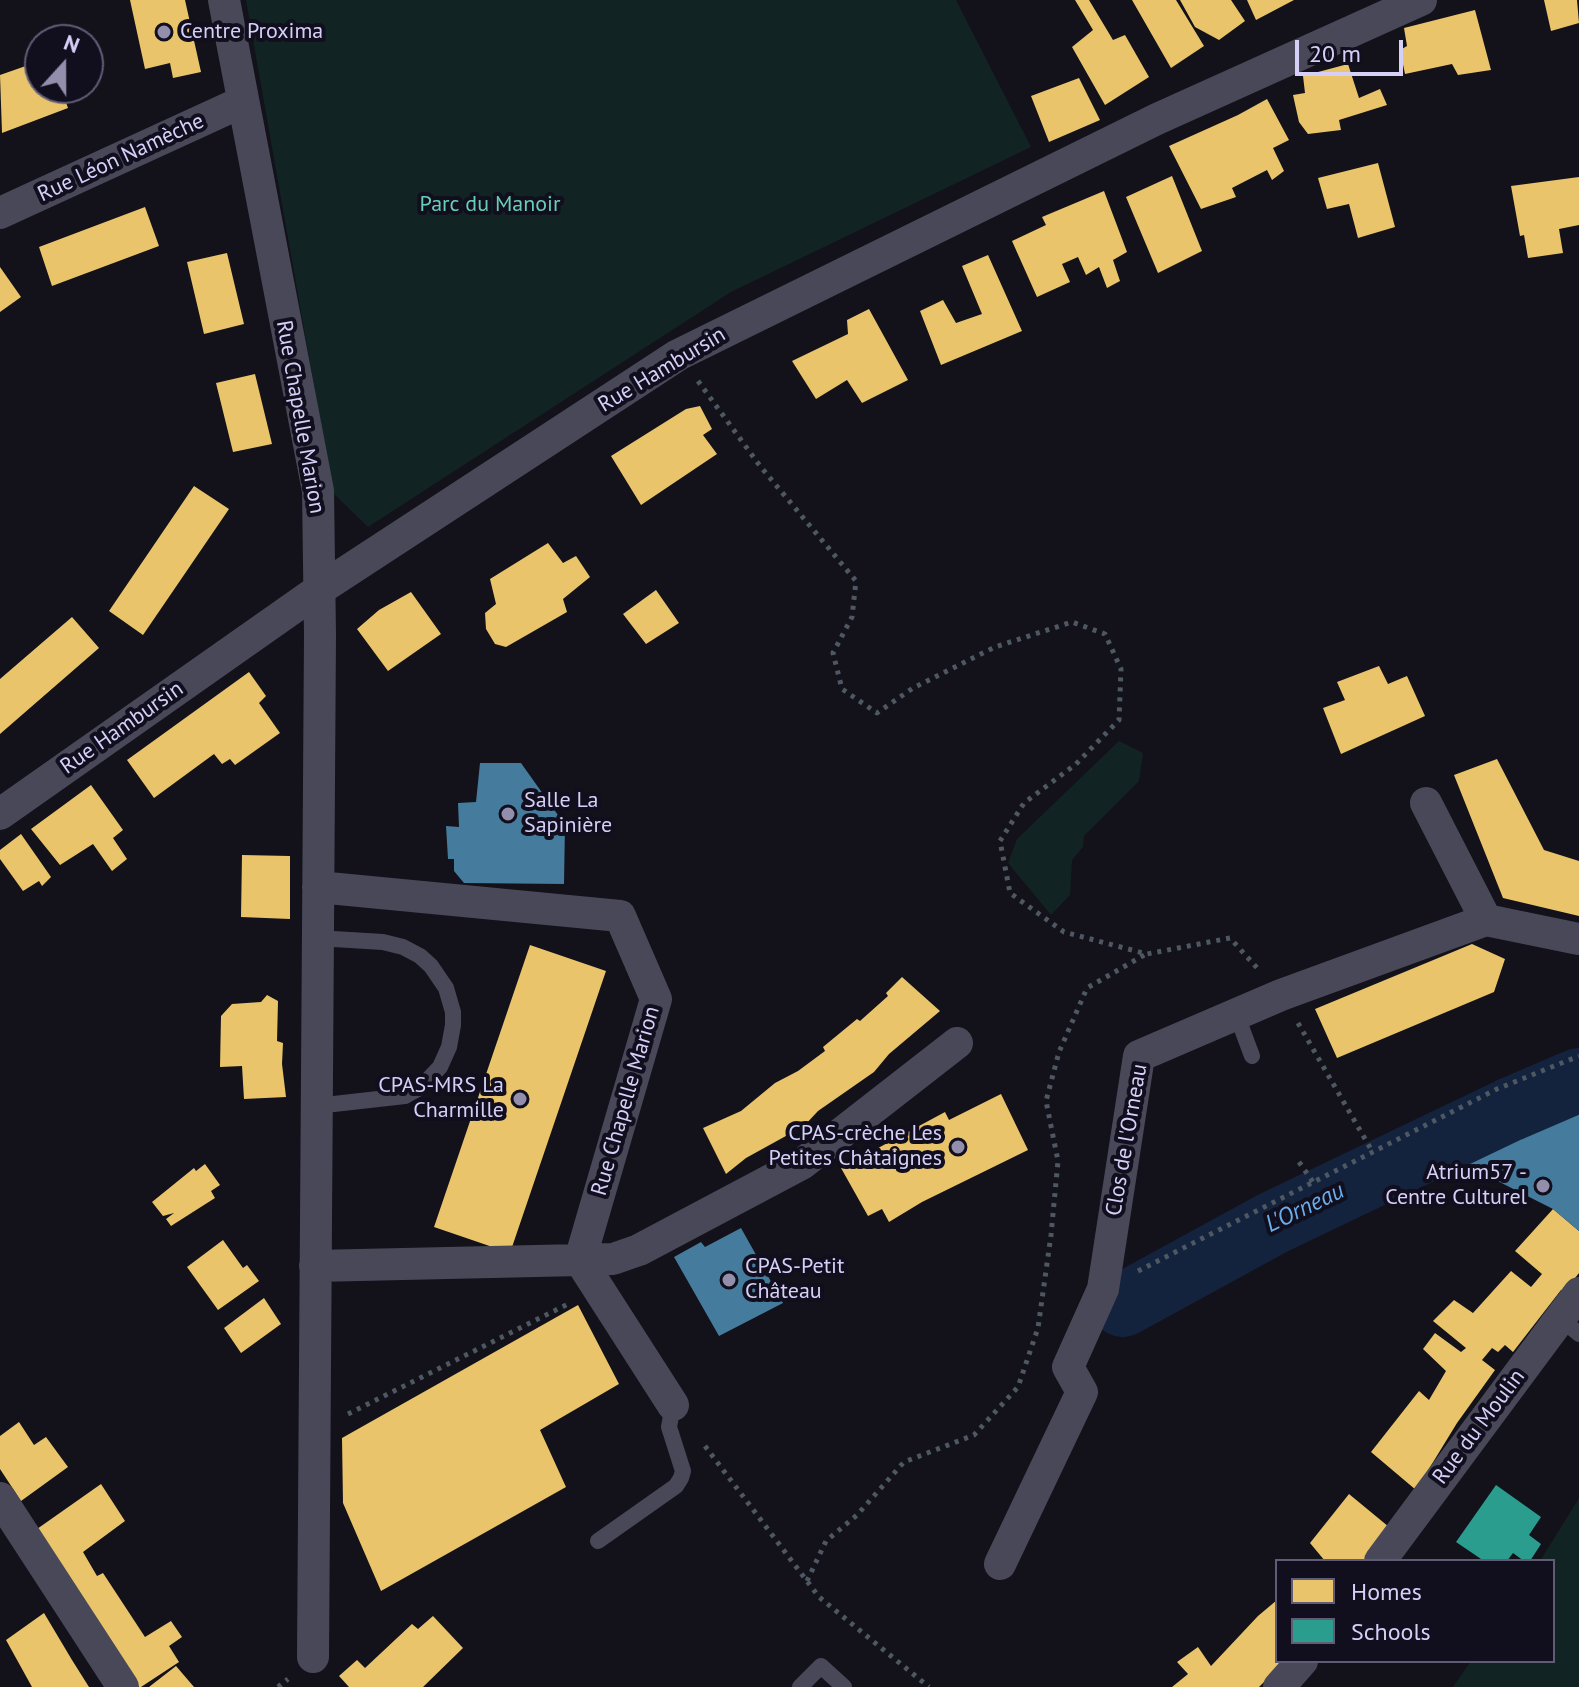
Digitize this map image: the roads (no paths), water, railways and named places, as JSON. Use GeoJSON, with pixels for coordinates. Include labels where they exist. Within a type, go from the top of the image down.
{"type":"FeatureCollection","features":[{"type":"Feature","properties":{"kind":"street","name":"Rue Chapelle Marion"},"geometry":{"type":"LineString","coordinates":[[224,0],[318,491],[320,589],[313,1657]]}},
{"type":"Feature","properties":{"kind":"street","name":"Rue Hambursin"},"geometry":{"type":"LineString","coordinates":[[0,814],[320,589],[678,355],[1157,119],[1421,0]]}},
{"type":"Feature","properties":{"kind":"street","name":"Rue Léon Namèche"},"geometry":{"type":"LineString","coordinates":[[0,213],[242,102]]}},
{"type":"Feature","properties":{"kind":"street"},"geometry":{"type":"LineString","coordinates":[[1426,803],[1486,920],[1579,939]]}},
{"type":"Feature","properties":{"kind":"street","name":"Rue Chapelle Marion"},"geometry":{"type":"LineString","coordinates":[[318,887],[620,916],[656,999],[580,1260]]}},
{"type":"Feature","properties":{"kind":"street","name":"Clos de l'Orneau"},"geometry":{"type":"LineString","coordinates":[[1000,1564],[1082,1392],[1068,1367],[1103,1289],[1139,1056],[1281,995],[1486,920]]}},
{"type":"Feature","properties":{"kind":"street"},"geometry":{"type":"LineString","coordinates":[[315,1266],[613,1259],[639,1250],[803,1163],[957,1043]]}},
{"type":"Feature","properties":{"kind":"street"},"geometry":{"type":"LineString","coordinates":[[580,1260],[673,1405]]}},
{"type":"Feature","properties":{"kind":"street","name":"Rue du Moulin"},"geometry":{"type":"LineString","coordinates":[[1382,1559],[1573,1315]]}},
{"type":"Feature","properties":{"kind":"street"},"geometry":{"type":"LineString","coordinates":[[0,1498],[123,1687]]}},
{"type":"Feature","properties":{"kind":"street"},"geometry":{"type":"LineString","coordinates":[[1279,1687],[1300,1663]]}},
{"type":"Feature","properties":{"kind":"lane"},"geometry":{"type":"LineString","coordinates":[[316,1106],[389,1099],[413,1092],[440,1067],[449,1047],[453,1025],[453,1012],[446,988],[420,956],[403,947],[383,942],[317,938]]}},
{"type":"Feature","properties":{"kind":"lane"},"geometry":{"type":"LineString","coordinates":[[1236,1013],[1252,1056]]}},
{"type":"Feature","properties":{"kind":"lane"},"geometry":{"type":"LineString","coordinates":[[598,1541],[676,1486],[681,1478],[683,1471],[669,1427],[673,1405]]}},
{"type":"Feature","properties":{"kind":"lane"},"geometry":{"type":"LineString","coordinates":[[800,1687],[821,1666],[844,1687]]}},
{"type":"Feature","properties":{"kind":"waterway","name":"L'Orneau"},"geometry":{"type":"LineString","coordinates":[[1123,1305],[1273,1223],[1509,1110],[1579,1080]]}},
{"type":"Feature","properties":{"kind":"place","name":"Centre Proxima"},"geometry":{"type":"Point","coordinates":[164,32]}},
{"type":"Feature","properties":{"kind":"place","name":"Salle La Sapinière"},"geometry":{"type":"Point","coordinates":[508,814]}},
{"type":"Feature","properties":{"kind":"place","name":"CPAS-MRS La Charmille"},"geometry":{"type":"Point","coordinates":[520,1099]}},
{"type":"Feature","properties":{"kind":"place","name":"CPAS-crèche Les Petites Châtaignes"},"geometry":{"type":"Point","coordinates":[958,1147]}},
{"type":"Feature","properties":{"kind":"place","name":"Atrium57 - Centre Culturel"},"geometry":{"type":"Point","coordinates":[1543,1186]}},
{"type":"Feature","properties":{"kind":"place","name":"CPAS-Petit Château"},"geometry":{"type":"Point","coordinates":[729,1280]}},
{"type":"Feature","properties":{"kind":"park label","name":"Parc du Manoir"},"geometry":{"type":"Point","coordinates":[490,205]}}]}
